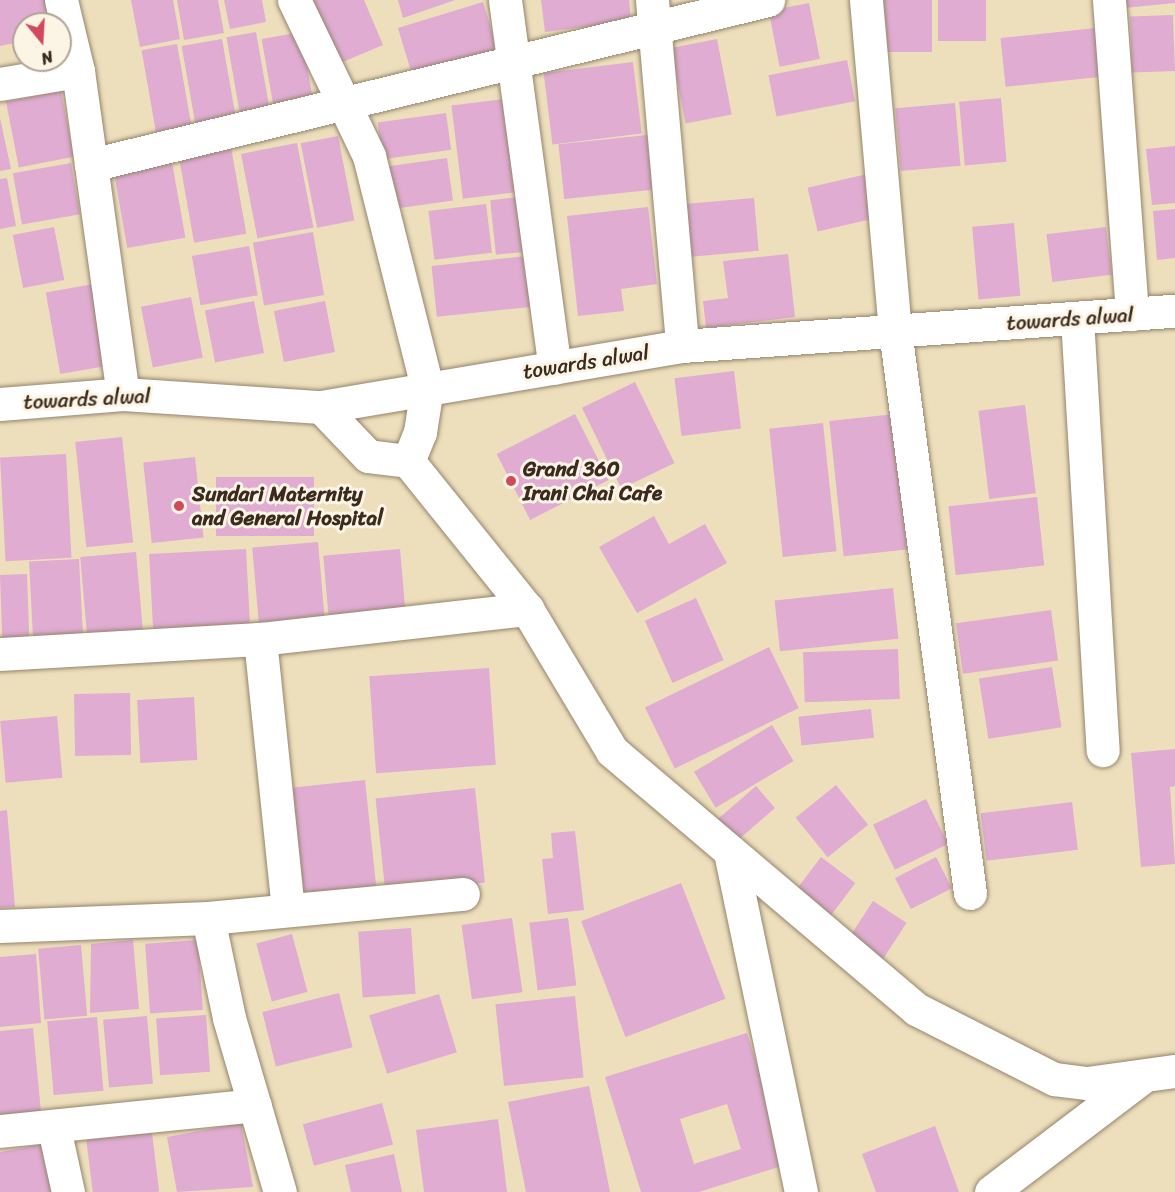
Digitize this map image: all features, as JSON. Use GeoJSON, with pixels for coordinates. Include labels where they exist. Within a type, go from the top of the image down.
{"type":"FeatureCollection","features":[{"type":"Feature","properties":{"kind":"street"},"geometry":{"type":"LineString","coordinates":[[61,0],[78,71],[123,394]]}},
{"type":"Feature","properties":{"kind":"street"},"geometry":{"type":"LineString","coordinates":[[294,0],[369,156],[427,387],[420,432],[408,461]]}},
{"type":"Feature","properties":{"kind":"street"},"geometry":{"type":"LineString","coordinates":[[505,0],[555,368]]}},
{"type":"Feature","properties":{"kind":"street"},"geometry":{"type":"LineString","coordinates":[[91,165],[344,106],[515,63],[653,14],[768,0]]}},
{"type":"Feature","properties":{"kind":"street"},"geometry":{"type":"LineString","coordinates":[[866,0],[895,330],[970,893]]}},
{"type":"Feature","properties":{"kind":"street"},"geometry":{"type":"LineString","coordinates":[[1109,0],[1132,314]]}},
{"type":"Feature","properties":{"kind":"street"},"geometry":{"type":"LineString","coordinates":[[653,14],[682,346]]}},
{"type":"Feature","properties":{"kind":"street"},"geometry":{"type":"LineString","coordinates":[[0,84],[78,71]]}},
{"type":"Feature","properties":{"kind":"street","name":"towards alwal"},"geometry":{"type":"LineString","coordinates":[[0,404],[123,394],[321,407],[427,387],[682,346],[1175,311]]}},
{"type":"Feature","properties":{"kind":"street"},"geometry":{"type":"LineString","coordinates":[[1077,318],[1103,750]]}},
{"type":"Feature","properties":{"kind":"street"},"geometry":{"type":"LineString","coordinates":[[321,407],[368,456],[408,461],[527,609],[612,751],[731,857],[916,1009],[1054,1079],[1087,1083],[1163,1079]]}},
{"type":"Feature","properties":{"kind":"street"},"geometry":{"type":"LineString","coordinates":[[0,654],[260,639],[527,609]]}},
{"type":"Feature","properties":{"kind":"street"},"geometry":{"type":"LineString","coordinates":[[260,639],[288,910]]}},
{"type":"Feature","properties":{"kind":"street"},"geometry":{"type":"LineString","coordinates":[[731,857],[801,1192]]}},
{"type":"Feature","properties":{"kind":"street"},"geometry":{"type":"LineString","coordinates":[[0,926],[208,918],[463,894]]}},
{"type":"Feature","properties":{"kind":"street"},"geometry":{"type":"LineString","coordinates":[[208,918],[255,1105],[280,1192]]}},
{"type":"Feature","properties":{"kind":"street"},"geometry":{"type":"LineString","coordinates":[[992,1192],[1163,1079]]}},
{"type":"Feature","properties":{"kind":"street"},"geometry":{"type":"LineString","coordinates":[[0,1131],[54,1128],[255,1105]]}},
{"type":"Feature","properties":{"kind":"street"},"geometry":{"type":"LineString","coordinates":[[54,1128],[68,1192]]}},
{"type":"Feature","properties":{"kind":"building"},"geometry":{"type":"Polygon","coordinates":[[[0,0],[45,0],[47,12],[12,12],[12,44],[0,46],[0,0]]]}},
{"type":"Feature","properties":{"kind":"building"},"geometry":{"type":"Polygon","coordinates":[[[131,0],[173,0],[180,39],[140,47],[131,0]]]}},
{"type":"Feature","properties":{"kind":"building"},"geometry":{"type":"Polygon","coordinates":[[[177,0],[218,0],[224,33],[184,40],[177,0]]]}},
{"type":"Feature","properties":{"kind":"building"},"geometry":{"type":"Polygon","coordinates":[[[224,0],[262,0],[266,22],[230,29],[224,0]]]}},
{"type":"Feature","properties":{"kind":"building"},"geometry":{"type":"Polygon","coordinates":[[[311,0],[364,0],[383,45],[338,64],[311,0]]]}},
{"type":"Feature","properties":{"kind":"building"},"geometry":{"type":"Polygon","coordinates":[[[398,0],[455,0],[403,18],[398,0]]]}},
{"type":"Feature","properties":{"kind":"building"},"geometry":{"type":"Polygon","coordinates":[[[541,0],[629,0],[631,21],[545,32],[541,0]]]}},
{"type":"Feature","properties":{"kind":"building"},"geometry":{"type":"Polygon","coordinates":[[[883,0],[932,0],[932,52],[883,52],[883,0]]]}},
{"type":"Feature","properties":{"kind":"building"},"geometry":{"type":"Polygon","coordinates":[[[938,0],[986,0],[986,41],[938,41],[938,0]]]}},
{"type":"Feature","properties":{"kind":"building"},"geometry":{"type":"Polygon","coordinates":[[[1123,0],[1175,0],[1175,3],[1124,8],[1123,0]]]}},
{"type":"Feature","properties":{"kind":"building"},"geometry":{"type":"Polygon","coordinates":[[[483,2],[500,57],[415,83],[398,28],[483,2]]]}},
{"type":"Feature","properties":{"kind":"building"},"geometry":{"type":"Polygon","coordinates":[[[809,3],[820,59],[780,67],[769,11],[809,3]]]}},
{"type":"Feature","properties":{"kind":"building"},"geometry":{"type":"Polygon","coordinates":[[[1173,15],[1175,71],[1132,72],[1130,17],[1173,15]]]}},
{"type":"Feature","properties":{"kind":"building"},"geometry":{"type":"Polygon","coordinates":[[[1096,28],[1101,77],[1006,87],[1001,38],[1096,28]]]}},
{"type":"Feature","properties":{"kind":"building"},"geometry":{"type":"Polygon","coordinates":[[[256,32],[270,110],[240,115],[226,37],[256,32]]]}},
{"type":"Feature","properties":{"kind":"building"},"geometry":{"type":"Polygon","coordinates":[[[301,32],[314,103],[274,110],[262,39],[301,32]]]}},
{"type":"Feature","properties":{"kind":"building"},"geometry":{"type":"Polygon","coordinates":[[[222,39],[236,120],[196,127],[182,46],[222,39]]]}},
{"type":"Feature","properties":{"kind":"building"},"geometry":{"type":"Polygon","coordinates":[[[717,39],[732,115],[686,124],[671,48],[717,39]]]}},
{"type":"Feature","properties":{"kind":"building"},"geometry":{"type":"Polygon","coordinates":[[[177,44],[191,126],[156,132],[142,50],[177,44]]]}},
{"type":"Feature","properties":{"kind":"building"},"geometry":{"type":"Polygon","coordinates":[[[847,60],[855,101],[776,116],[768,75],[847,60]]]}},
{"type":"Feature","properties":{"kind":"building"},"geometry":{"type":"Polygon","coordinates":[[[633,62],[642,133],[552,144],[544,73],[633,62]]]}},
{"type":"Feature","properties":{"kind":"building"},"geometry":{"type":"Polygon","coordinates":[[[61,91],[74,157],[19,167],[6,102],[61,91]]]}},
{"type":"Feature","properties":{"kind":"building"},"geometry":{"type":"Polygon","coordinates":[[[1001,98],[1007,162],[965,165],[959,102],[1001,98]]]}},
{"type":"Feature","properties":{"kind":"building"},"geometry":{"type":"Polygon","coordinates":[[[504,99],[515,192],[463,199],[451,105],[504,99]]]}},
{"type":"Feature","properties":{"kind":"building"},"geometry":{"type":"Polygon","coordinates":[[[955,103],[960,166],[901,171],[895,108],[955,103]]]}},
{"type":"Feature","properties":{"kind":"building"},"geometry":{"type":"Polygon","coordinates":[[[446,113],[451,150],[383,159],[378,123],[446,113]]]}},
{"type":"Feature","properties":{"kind":"building"},"geometry":{"type":"Polygon","coordinates":[[[0,118],[11,169],[0,171],[0,118]]]}},
{"type":"Feature","properties":{"kind":"building"},"geometry":{"type":"Polygon","coordinates":[[[647,135],[653,190],[564,199],[558,144],[647,135]]]}},
{"type":"Feature","properties":{"kind":"building"},"geometry":{"type":"Polygon","coordinates":[[[338,136],[354,220],[317,228],[301,143],[338,136]]]}},
{"type":"Feature","properties":{"kind":"building"},"geometry":{"type":"Polygon","coordinates":[[[297,143],[313,227],[257,238],[241,154],[297,143]]]}},
{"type":"Feature","properties":{"kind":"building"},"geometry":{"type":"Polygon","coordinates":[[[1175,146],[1175,203],[1152,205],[1146,149],[1175,146]]]}},
{"type":"Feature","properties":{"kind":"building"},"geometry":{"type":"Polygon","coordinates":[[[231,147],[246,234],[194,243],[179,156],[231,147]]]}},
{"type":"Feature","properties":{"kind":"building"},"geometry":{"type":"Polygon","coordinates":[[[447,158],[453,201],[390,209],[384,167],[447,158]]]}},
{"type":"Feature","properties":{"kind":"building"},"geometry":{"type":"Polygon","coordinates":[[[172,162],[185,238],[127,248],[114,172],[172,162]]]}},
{"type":"Feature","properties":{"kind":"building"},"geometry":{"type":"Polygon","coordinates":[[[71,163],[80,214],[22,224],[13,173],[71,163]]]}},
{"type":"Feature","properties":{"kind":"building"},"geometry":{"type":"Polygon","coordinates":[[[867,174],[877,218],[818,232],[808,188],[867,174]]]}},
{"type":"Feature","properties":{"kind":"building"},"geometry":{"type":"Polygon","coordinates":[[[7,178],[16,226],[0,229],[0,179],[7,178]]]}},
{"type":"Feature","properties":{"kind":"building"},"geometry":{"type":"Polygon","coordinates":[[[520,197],[526,252],[496,255],[490,200],[520,197]]]}},
{"type":"Feature","properties":{"kind":"building"},"geometry":{"type":"Polygon","coordinates":[[[754,198],[759,251],[689,257],[684,204],[754,198]]]}},
{"type":"Feature","properties":{"kind":"building"},"geometry":{"type":"Polygon","coordinates":[[[486,204],[492,253],[434,260],[428,211],[486,204]]]}},
{"type":"Feature","properties":{"kind":"building"},"geometry":{"type":"Polygon","coordinates":[[[648,207],[657,284],[621,289],[624,311],[578,316],[567,216],[648,207]]]}},
{"type":"Feature","properties":{"kind":"building"},"geometry":{"type":"Polygon","coordinates":[[[1175,209],[1175,258],[1157,260],[1153,211],[1175,209]]]}},
{"type":"Feature","properties":{"kind":"building"},"geometry":{"type":"Polygon","coordinates":[[[1014,223],[1020,296],[979,299],[972,227],[1014,223]]]}},
{"type":"Feature","properties":{"kind":"building"},"geometry":{"type":"Polygon","coordinates":[[[54,227],[64,280],[23,288],[13,235],[54,227]]]}},
{"type":"Feature","properties":{"kind":"building"},"geometry":{"type":"Polygon","coordinates":[[[1106,227],[1112,275],[1052,282],[1046,234],[1106,227]]]}},
{"type":"Feature","properties":{"kind":"building"},"geometry":{"type":"Polygon","coordinates":[[[313,232],[324,295],[264,306],[253,243],[313,232]]]}},
{"type":"Feature","properties":{"kind":"building"},"geometry":{"type":"Polygon","coordinates":[[[249,246],[258,295],[201,305],[192,256],[249,246]]]}},
{"type":"Feature","properties":{"kind":"building"},"geometry":{"type":"Polygon","coordinates":[[[788,254],[795,317],[706,328],[703,301],[728,298],[723,261],[788,254]]]}},
{"type":"Feature","properties":{"kind":"building"},"geometry":{"type":"Polygon","coordinates":[[[527,256],[532,307],[437,317],[432,266],[527,256]]]}},
{"type":"Feature","properties":{"kind":"building"},"geometry":{"type":"Polygon","coordinates":[[[99,283],[113,365],[60,374],[46,292],[99,283]]]}},
{"type":"Feature","properties":{"kind":"building"},"geometry":{"type":"Polygon","coordinates":[[[191,297],[203,358],[153,368],[141,307],[191,297]]]}},
{"type":"Feature","properties":{"kind":"building"},"geometry":{"type":"Polygon","coordinates":[[[254,301],[264,353],[215,363],[205,311],[254,301]]]}},
{"type":"Feature","properties":{"kind":"building"},"geometry":{"type":"Polygon","coordinates":[[[325,301],[335,352],[284,362],[274,311],[325,301]]]}},
{"type":"Feature","properties":{"kind":"building"},"geometry":{"type":"Polygon","coordinates":[[[734,371],[741,429],[682,436],[674,378],[734,371]]]}},
{"type":"Feature","properties":{"kind":"building"},"geometry":{"type":"Polygon","coordinates":[[[635,382],[674,463],[621,489],[582,408],[635,382]]]}},
{"type":"Feature","properties":{"kind":"building"},"geometry":{"type":"Polygon","coordinates":[[[1025,405],[1036,493],[989,499],[978,411],[1025,405]]]}},
{"type":"Feature","properties":{"kind":"building"},"geometry":{"type":"Polygon","coordinates":[[[575,414],[609,480],[530,520],[497,454],[575,414]]]}},
{"type":"Feature","properties":{"kind":"building"},"geometry":{"type":"Polygon","coordinates":[[[895,414],[909,549],[844,556],[829,421],[895,414]]]}},
{"type":"Feature","properties":{"kind":"building"},"geometry":{"type":"Polygon","coordinates":[[[823,423],[836,551],[783,557],[769,429],[823,423]]]}},
{"type":"Feature","properties":{"kind":"building"},"geometry":{"type":"Polygon","coordinates":[[[122,437],[133,542],[86,547],[75,442],[122,437]]]}},
{"type":"Feature","properties":{"kind":"building"},"geometry":{"type":"Polygon","coordinates":[[[66,454],[71,558],[6,561],[0,457],[66,454]]]}},
{"type":"Feature","properties":{"kind":"building"},"geometry":{"type":"Polygon","coordinates":[[[195,457],[203,538],[152,543],[143,462],[195,457]]]}},
{"type":"Feature","properties":{"kind":"building"},"geometry":{"type":"Polygon","coordinates":[[[216,477],[314,477],[314,536],[216,536],[216,477]]]}},
{"type":"Feature","properties":{"kind":"building"},"geometry":{"type":"Polygon","coordinates":[[[1037,497],[1044,566],[956,575],[948,506],[1037,497]]]}},
{"type":"Feature","properties":{"kind":"building"},"geometry":{"type":"Polygon","coordinates":[[[654,516],[669,544],[705,524],[727,563],[637,613],[599,547],[654,516]]]}},
{"type":"Feature","properties":{"kind":"building"},"geometry":{"type":"Polygon","coordinates":[[[318,542],[325,621],[259,626],[252,548],[318,542]]]}},
{"type":"Feature","properties":{"kind":"building"},"geometry":{"type":"Polygon","coordinates":[[[246,549],[250,632],[153,637],[149,554],[246,549]]]}},
{"type":"Feature","properties":{"kind":"building"},"geometry":{"type":"Polygon","coordinates":[[[400,549],[406,619],[329,625],[323,556],[400,549]]]}},
{"type":"Feature","properties":{"kind":"building"},"geometry":{"type":"Polygon","coordinates":[[[136,552],[144,639],[88,644],[80,557],[136,552]]]}},
{"type":"Feature","properties":{"kind":"building"},"geometry":{"type":"Polygon","coordinates":[[[79,559],[83,641],[33,644],[29,562],[79,559]]]}},
{"type":"Feature","properties":{"kind":"building"},"geometry":{"type":"Polygon","coordinates":[[[27,574],[29,645],[2,646],[0,575],[27,574]]]}},
{"type":"Feature","properties":{"kind":"building"},"geometry":{"type":"Polygon","coordinates":[[[893,588],[898,639],[780,651],[775,600],[893,588]]]}},
{"type":"Feature","properties":{"kind":"building"},"geometry":{"type":"Polygon","coordinates":[[[696,598],[724,660],[672,683],[645,621],[696,598]]]}},
{"type":"Feature","properties":{"kind":"building"},"geometry":{"type":"Polygon","coordinates":[[[1051,610],[1058,661],[963,674],[956,623],[1051,610]]]}},
{"type":"Feature","properties":{"kind":"building"},"geometry":{"type":"Polygon","coordinates":[[[769,647],[799,708],[675,769],[645,707],[769,647]]]}},
{"type":"Feature","properties":{"kind":"building"},"geometry":{"type":"Polygon","coordinates":[[[898,649],[900,699],[805,702],[803,652],[898,649]]]}},
{"type":"Feature","properties":{"kind":"building"},"geometry":{"type":"Polygon","coordinates":[[[1052,667],[1062,727],[988,739],[979,679],[1052,667]]]}},
{"type":"Feature","properties":{"kind":"building"},"geometry":{"type":"Polygon","coordinates":[[[489,668],[496,765],[376,773],[369,676],[489,668]]]}},
{"type":"Feature","properties":{"kind":"building"},"geometry":{"type":"Polygon","coordinates":[[[130,693],[131,755],[75,756],[74,694],[130,693]]]}},
{"type":"Feature","properties":{"kind":"building"},"geometry":{"type":"Polygon","coordinates":[[[194,697],[197,760],[140,763],[137,700],[194,697]]]}},
{"type":"Feature","properties":{"kind":"building"},"geometry":{"type":"Polygon","coordinates":[[[871,709],[874,738],[801,745],[798,717],[871,709]]]}},
{"type":"Feature","properties":{"kind":"building"},"geometry":{"type":"Polygon","coordinates":[[[57,716],[62,778],[6,783],[0,721],[57,716]]]}},
{"type":"Feature","properties":{"kind":"building"},"geometry":{"type":"Polygon","coordinates":[[[772,725],[794,761],[716,808],[694,772],[772,725]]]}},
{"type":"Feature","properties":{"kind":"building"},"geometry":{"type":"Polygon","coordinates":[[[1175,749],[1175,786],[1170,787],[1175,864],[1141,867],[1131,753],[1175,749]]]}},
{"type":"Feature","properties":{"kind":"building"},"geometry":{"type":"Polygon","coordinates":[[[365,780],[377,891],[300,899],[288,788],[365,780]]]}},
{"type":"Feature","properties":{"kind":"building"},"geometry":{"type":"Polygon","coordinates":[[[836,785],[868,825],[828,857],[796,818],[836,785]]]}},
{"type":"Feature","properties":{"kind":"building"},"geometry":{"type":"Polygon","coordinates":[[[756,786],[775,808],[736,842],[717,820],[756,786]]]}},
{"type":"Feature","properties":{"kind":"building"},"geometry":{"type":"Polygon","coordinates":[[[475,788],[485,882],[385,893],[376,798],[475,788]]]}},
{"type":"Feature","properties":{"kind":"building"},"geometry":{"type":"Polygon","coordinates":[[[926,799],[948,844],[895,870],[873,825],[926,799]]]}},
{"type":"Feature","properties":{"kind":"building"},"geometry":{"type":"Polygon","coordinates":[[[1072,802],[1078,850],[987,861],[981,813],[1072,802]]]}},
{"type":"Feature","properties":{"kind":"building"},"geometry":{"type":"Polygon","coordinates":[[[7,810],[15,907],[0,908],[0,811],[7,810]]]}},
{"type":"Feature","properties":{"kind":"building"},"geometry":{"type":"Polygon","coordinates":[[[575,831],[584,910],[548,914],[542,859],[553,858],[551,833],[575,831]]]}},
{"type":"Feature","properties":{"kind":"building"},"geometry":{"type":"Polygon","coordinates":[[[821,857],[855,883],[830,916],[796,891],[821,857]]]}},
{"type":"Feature","properties":{"kind":"building"},"geometry":{"type":"Polygon","coordinates":[[[936,857],[952,888],[911,909],[895,878],[936,857]]]}},
{"type":"Feature","properties":{"kind":"building"},"geometry":{"type":"Polygon","coordinates":[[[681,883],[725,999],[626,1037],[581,921],[681,883]]]}},
{"type":"Feature","properties":{"kind":"building"},"geometry":{"type":"Polygon","coordinates":[[[873,901],[907,923],[878,966],[845,945],[873,901]]]}},
{"type":"Feature","properties":{"kind":"building"},"geometry":{"type":"Polygon","coordinates":[[[512,918],[522,992],[472,999],[461,925],[512,918]]]}},
{"type":"Feature","properties":{"kind":"building"},"geometry":{"type":"Polygon","coordinates":[[[568,918],[576,985],[538,990],[529,923],[568,918]]]}},
{"type":"Feature","properties":{"kind":"building"},"geometry":{"type":"Polygon","coordinates":[[[411,928],[416,994],[363,998],[358,932],[411,928]]]}},
{"type":"Feature","properties":{"kind":"building"},"geometry":{"type":"Polygon","coordinates":[[[292,934],[308,992],[272,1002],[256,944],[292,934]]]}},
{"type":"Feature","properties":{"kind":"building"},"geometry":{"type":"Polygon","coordinates":[[[133,940],[139,1009],[90,1013],[91,944],[133,940]]]}},
{"type":"Feature","properties":{"kind":"building"},"geometry":{"type":"Polygon","coordinates":[[[198,940],[203,1010],[150,1014],[145,944],[198,940]]]}},
{"type":"Feature","properties":{"kind":"building"},"geometry":{"type":"Polygon","coordinates":[[[81,945],[87,1016],[44,1019],[38,949],[81,945]]]}},
{"type":"Feature","properties":{"kind":"building"},"geometry":{"type":"Polygon","coordinates":[[[36,954],[41,1023],[0,1027],[0,957],[36,954]]]}},
{"type":"Feature","properties":{"kind":"building"},"geometry":{"type":"Polygon","coordinates":[[[339,993],[353,1047],[276,1066],[262,1012],[339,993]]]}},
{"type":"Feature","properties":{"kind":"building"},"geometry":{"type":"Polygon","coordinates":[[[439,994],[457,1052],[387,1074],[369,1015],[439,994]]]}},
{"type":"Feature","properties":{"kind":"building"},"geometry":{"type":"Polygon","coordinates":[[[575,996],[584,1078],[504,1086],[495,1004],[575,996]]]}},
{"type":"Feature","properties":{"kind":"building"},"geometry":{"type":"Polygon","coordinates":[[[206,1015],[210,1072],[160,1075],[156,1018],[206,1015]]]}},
{"type":"Feature","properties":{"kind":"building"},"geometry":{"type":"Polygon","coordinates":[[[147,1016],[153,1084],[109,1088],[103,1020],[147,1016]]]}},
{"type":"Feature","properties":{"kind":"building"},"geometry":{"type":"Polygon","coordinates":[[[97,1017],[103,1091],[54,1095],[47,1021],[97,1017]]]}},
{"type":"Feature","properties":{"kind":"building"},"geometry":{"type":"Polygon","coordinates":[[[33,1028],[41,1112],[0,1115],[0,1031],[33,1028]]]}},
{"type":"Feature","properties":{"kind":"building"},"geometry":{"type":"Polygon","coordinates":[[[747,1033],[788,1164],[699,1192],[641,1192],[605,1077],[747,1033]],[[727,1104],[680,1119],[694,1164],[741,1149],[727,1104]]]}},
{"type":"Feature","properties":{"kind":"building"},"geometry":{"type":"Polygon","coordinates":[[[589,1086],[610,1192],[526,1192],[508,1102],[589,1086]]]}},
{"type":"Feature","properties":{"kind":"building"},"geometry":{"type":"Polygon","coordinates":[[[382,1103],[393,1145],[314,1166],[303,1124],[382,1103]]]}},
{"type":"Feature","properties":{"kind":"building"},"geometry":{"type":"Polygon","coordinates":[[[498,1119],[507,1192],[424,1192],[416,1130],[498,1119]]]}},
{"type":"Feature","properties":{"kind":"building"},"geometry":{"type":"Polygon","coordinates":[[[241,1123],[253,1187],[177,1192],[167,1137],[241,1123]]]}},
{"type":"Feature","properties":{"kind":"building"},"geometry":{"type":"Polygon","coordinates":[[[151,1125],[159,1192],[93,1192],[85,1133],[151,1125]]]}},
{"type":"Feature","properties":{"kind":"building"},"geometry":{"type":"Polygon","coordinates":[[[935,1126],[959,1192],[876,1192],[862,1154],[935,1126]]]}},
{"type":"Feature","properties":{"kind":"building"},"geometry":{"type":"Polygon","coordinates":[[[44,1144],[53,1192],[0,1192],[0,1152],[44,1144]]]}},
{"type":"Feature","properties":{"kind":"building"},"geometry":{"type":"Polygon","coordinates":[[[394,1154],[402,1192],[351,1192],[345,1165],[394,1154]]]}},
{"type":"Feature","properties":{"kind":"place","name":"Grand 360 Irani Chai Cafe"},"geometry":{"type":"Point","coordinates":[511,481]}},
{"type":"Feature","properties":{"kind":"place","name":"Sundari Maternity and General Hospital"},"geometry":{"type":"Point","coordinates":[179,506]}}]}
